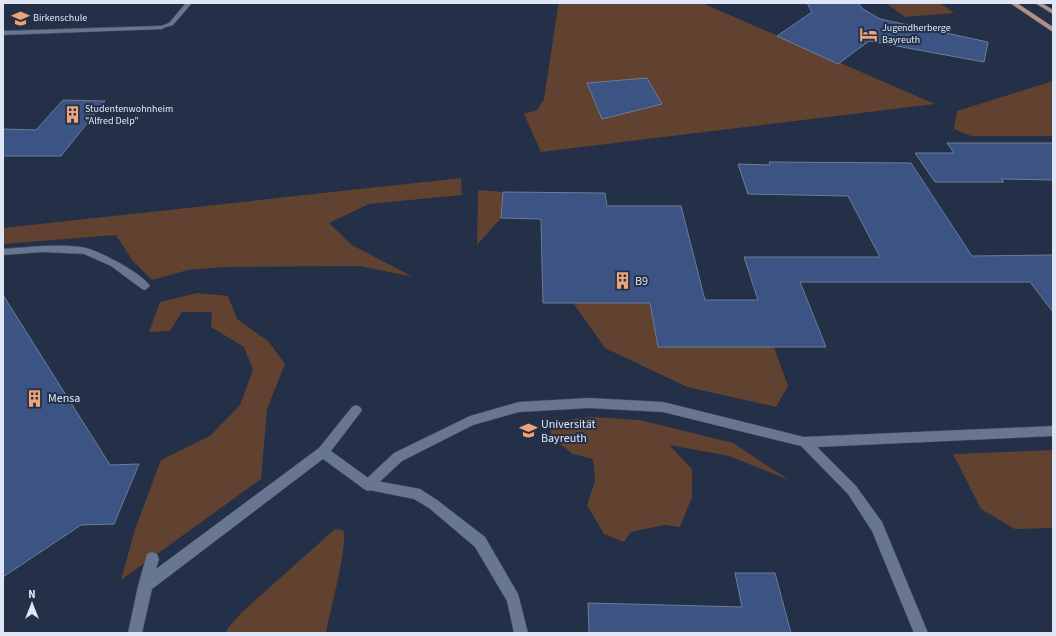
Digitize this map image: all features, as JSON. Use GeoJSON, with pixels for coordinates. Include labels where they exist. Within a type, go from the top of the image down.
{"type":"FeatureCollection","features":[{"type":"Feature","properties":{"kind":"main road"},"geometry":{"type":"LineString","coordinates":[[1013,3],[1053,30]]}},
{"type":"Feature","properties":{"kind":"main road"},"geometry":{"type":"LineString","coordinates":[[1038,3],[1053,12]]}},
{"type":"Feature","properties":{"kind":"street"},"geometry":{"type":"LineString","coordinates":[[3,33],[50,33],[160,28],[171,24],[189,3]]}},
{"type":"Feature","properties":{"kind":"street"},"geometry":{"type":"LineString","coordinates":[[3,252],[43,249],[85,251],[114,264],[145,286]]}},
{"type":"Feature","properties":{"kind":"street"},"geometry":{"type":"LineString","coordinates":[[368,485],[398,457],[470,421],[519,408],[590,403],[663,406],[804,442],[1053,431]]}},
{"type":"Feature","properties":{"kind":"street"},"geometry":{"type":"LineString","coordinates":[[145,586],[323,452],[356,410]]}},
{"type":"Feature","properties":{"kind":"street"},"geometry":{"type":"LineString","coordinates":[[804,442],[852,490],[877,527],[921,633]]}},
{"type":"Feature","properties":{"kind":"street"},"geometry":{"type":"LineString","coordinates":[[323,452],[368,485],[416,493],[433,504],[480,542],[513,599],[520,633]]}},
{"type":"Feature","properties":{"kind":"street"},"geometry":{"type":"LineString","coordinates":[[135,633],[152,558]]}},
{"type":"Feature","properties":{"kind":"shaded area"},"geometry":{"type":"Polygon","coordinates":[[[560,3],[702,3],[935,104],[541,152],[524,114],[537,110],[544,99],[558,6],[560,3]]]}},
{"type":"Feature","properties":{"kind":"shaded area"},"geometry":{"type":"Polygon","coordinates":[[[886,3],[940,3],[954,13],[905,17],[886,3]]]}},
{"type":"Feature","properties":{"kind":"shaded area"},"geometry":{"type":"Polygon","coordinates":[[[1053,81],[1053,136],[971,136],[954,129],[957,111],[1053,81]]]}},
{"type":"Feature","properties":{"kind":"shaded area"},"geometry":{"type":"Polygon","coordinates":[[[461,178],[462,195],[369,204],[329,223],[352,245],[413,277],[360,266],[224,267],[188,270],[152,280],[132,260],[116,235],[3,244],[3,228],[461,178]]]}},
{"type":"Feature","properties":{"kind":"shaded area"},"geometry":{"type":"Polygon","coordinates":[[[478,190],[503,192],[501,218],[477,245],[478,190]]]}},
{"type":"Feature","properties":{"kind":"shaded area"},"geometry":{"type":"Polygon","coordinates":[[[197,293],[228,296],[237,319],[268,341],[285,364],[267,409],[261,479],[121,580],[135,529],[161,460],[210,436],[240,405],[253,370],[244,347],[211,327],[212,312],[182,312],[170,331],[149,332],[160,302],[197,293]]]}},
{"type":"Feature","properties":{"kind":"shaded area"},"geometry":{"type":"Polygon","coordinates":[[[573,303],[650,303],[658,347],[774,347],[788,386],[776,407],[687,387],[605,348],[573,303]]]}},
{"type":"Feature","properties":{"kind":"shaded area"},"geometry":{"type":"Polygon","coordinates":[[[591,417],[640,420],[733,443],[789,480],[729,456],[669,445],[692,469],[692,497],[680,527],[664,525],[631,532],[624,542],[604,534],[587,505],[595,481],[593,459],[573,454],[551,437],[550,422],[591,417]]]}},
{"type":"Feature","properties":{"kind":"shaded area"},"geometry":{"type":"Polygon","coordinates":[[[1053,450],[1053,528],[1015,529],[981,509],[953,454],[1053,450]]]}},
{"type":"Feature","properties":{"kind":"shaded area"},"geometry":{"type":"Polygon","coordinates":[[[335,529],[343,530],[343,550],[326,633],[226,633],[228,628],[242,612],[335,529]]]}},
{"type":"Feature","properties":{"kind":"building","name":"Jugendherberge Bayreuth"},"geometry":{"type":"Polygon","coordinates":[[[807,3],[858,3],[863,9],[880,19],[988,42],[984,62],[869,41],[838,64],[777,36],[812,12],[807,3]]]}},
{"type":"Feature","properties":{"kind":"building"},"geometry":{"type":"Polygon","coordinates":[[[647,78],[662,104],[602,119],[587,83],[647,78]]]}},
{"type":"Feature","properties":{"kind":"building","name":"Studentenwohnheim \"Alfred Delp\""},"geometry":{"type":"Polygon","coordinates":[[[63,100],[105,101],[61,156],[3,156],[3,129],[36,130],[63,100]]]}},
{"type":"Feature","properties":{"kind":"building"},"geometry":{"type":"Polygon","coordinates":[[[947,143],[1053,143],[1053,180],[1001,179],[1004,182],[935,182],[915,153],[954,153],[947,143]]]}},
{"type":"Feature","properties":{"kind":"building"},"geometry":{"type":"Polygon","coordinates":[[[769,162],[911,163],[972,256],[1053,255],[1053,312],[1030,282],[800,282],[826,347],[658,347],[650,303],[543,303],[541,219],[501,218],[503,192],[605,193],[607,206],[681,206],[705,300],[758,300],[744,257],[880,257],[848,196],[748,194],[738,164],[770,165],[769,162]]]}},
{"type":"Feature","properties":{"kind":"building","name":"Mensa"},"geometry":{"type":"Polygon","coordinates":[[[3,295],[110,465],[139,464],[114,524],[81,525],[3,577],[3,295]]]}},
{"type":"Feature","properties":{"kind":"building"},"geometry":{"type":"Polygon","coordinates":[[[735,573],[775,573],[791,633],[589,633],[588,603],[742,607],[735,573]]]}},
{"type":"Feature","properties":{"kind":"place","name":"Birkenschule"},"geometry":{"type":"Point","coordinates":[20,18]}},
{"type":"Feature","properties":{"kind":"place","name":"Jugendherberge Bayreuth"},"geometry":{"type":"Point","coordinates":[869,34]}},
{"type":"Feature","properties":{"kind":"place","name":"Studentenwohnheim \"Alfred Delp\""},"geometry":{"type":"Point","coordinates":[72,115]}},
{"type":"Feature","properties":{"kind":"place","name":"B9"},"geometry":{"type":"Point","coordinates":[622,281]}},
{"type":"Feature","properties":{"kind":"place","name":"Mensa"},"geometry":{"type":"Point","coordinates":[35,398]}},
{"type":"Feature","properties":{"kind":"place","name":"Universität Bayreuth"},"geometry":{"type":"Point","coordinates":[528,431]}}]}
